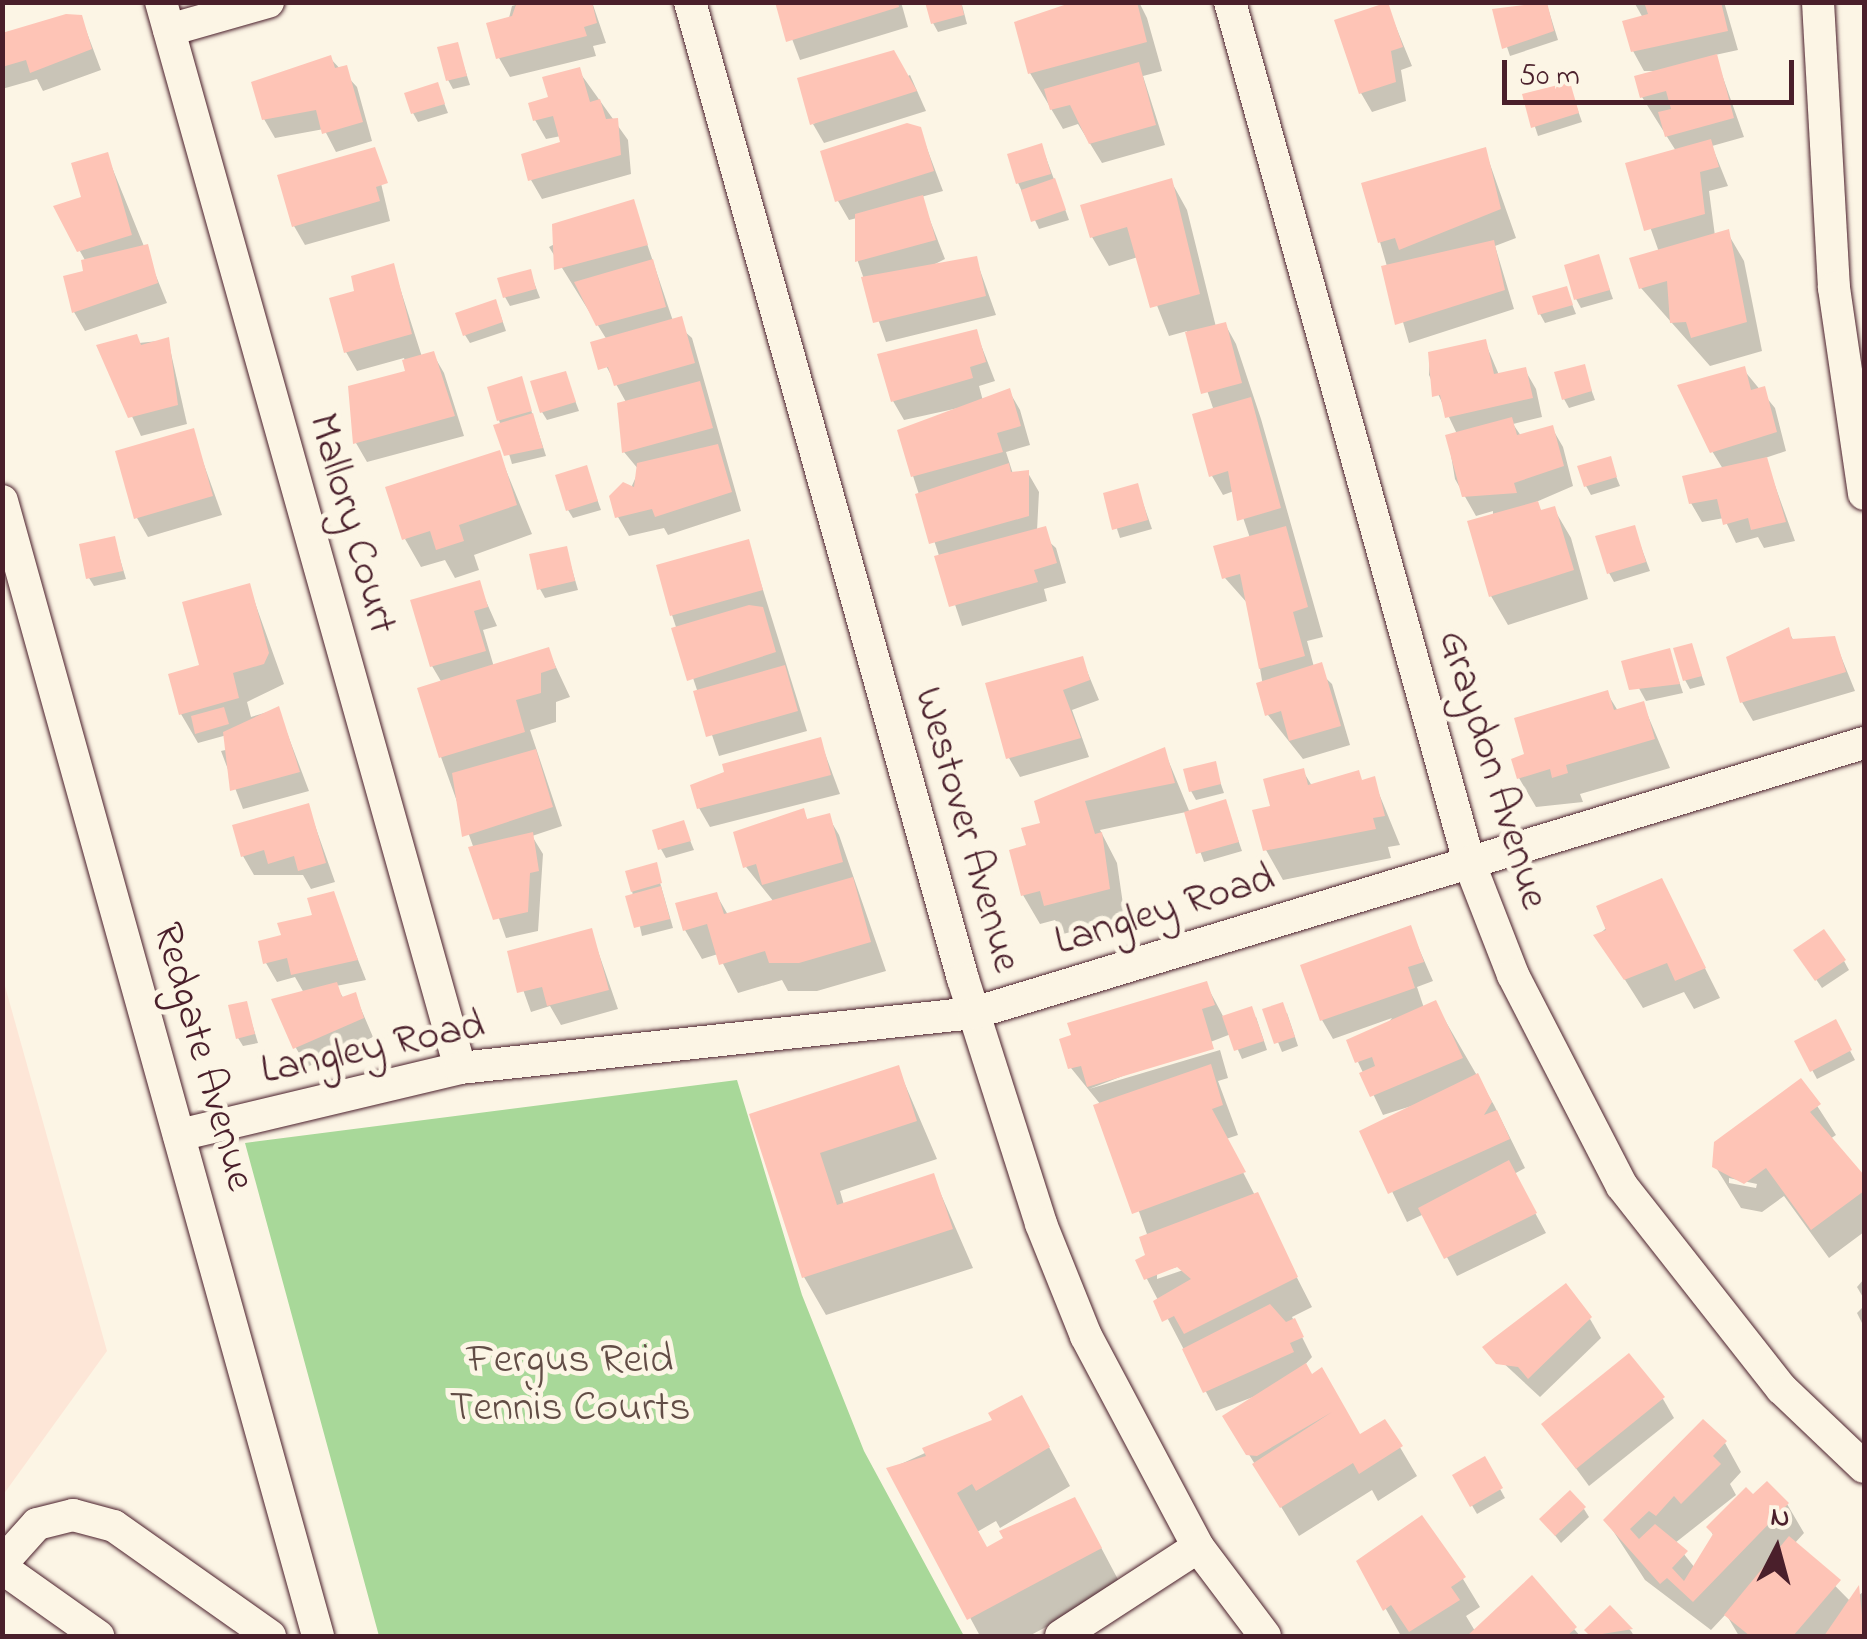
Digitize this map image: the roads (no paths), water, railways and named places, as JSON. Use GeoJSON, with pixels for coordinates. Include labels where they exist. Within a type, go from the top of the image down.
{"type":"FeatureCollection","features":[{"type":"Feature","properties":{"kind":"street"},"geometry":{"type":"LineString","coordinates":[[165,16],[268,2]]}},
{"type":"Feature","properties":{"kind":"street","name":"Westover Avenue"},"geometry":{"type":"LineString","coordinates":[[690,2],[974,1014],[1086,1336],[1198,1547],[1265,1636]]}},
{"type":"Feature","properties":{"kind":"street","name":"Graydon Avenue"},"geometry":{"type":"LineString","coordinates":[[1230,2],[1468,862],[1513,974],[1622,1186],[1770,1374],[1864,1466]]}},
{"type":"Feature","properties":{"kind":"street"},"geometry":{"type":"LineString","coordinates":[[1818,2],[1834,288],[1864,494]]}},
{"type":"Feature","properties":{"kind":"street","name":"Mallory Court"},"geometry":{"type":"LineString","coordinates":[[165,16],[460,1068]]}},
{"type":"Feature","properties":{"kind":"street","name":"Redgate Avenue"},"geometry":{"type":"LineString","coordinates":[[2,501],[318,1636]]}},
{"type":"Feature","properties":{"kind":"street","name":"Langley Road"},"geometry":{"type":"LineString","coordinates":[[179,1135],[460,1068],[974,1014],[1864,743]]}},
{"type":"Feature","properties":{"kind":"street"},"geometry":{"type":"LineString","coordinates":[[98,1636],[2,1565],[37,1524],[73,1515],[114,1526],[270,1636]]}},
{"type":"Feature","properties":{"kind":"street"},"geometry":{"type":"LineString","coordinates":[[1060,1636],[1198,1547]]}},
{"type":"Feature","properties":{"kind":"park label","name":"Fergus Reid Tennis Courts"},"geometry":{"type":"Point","coordinates":[570,1385]}}]}
